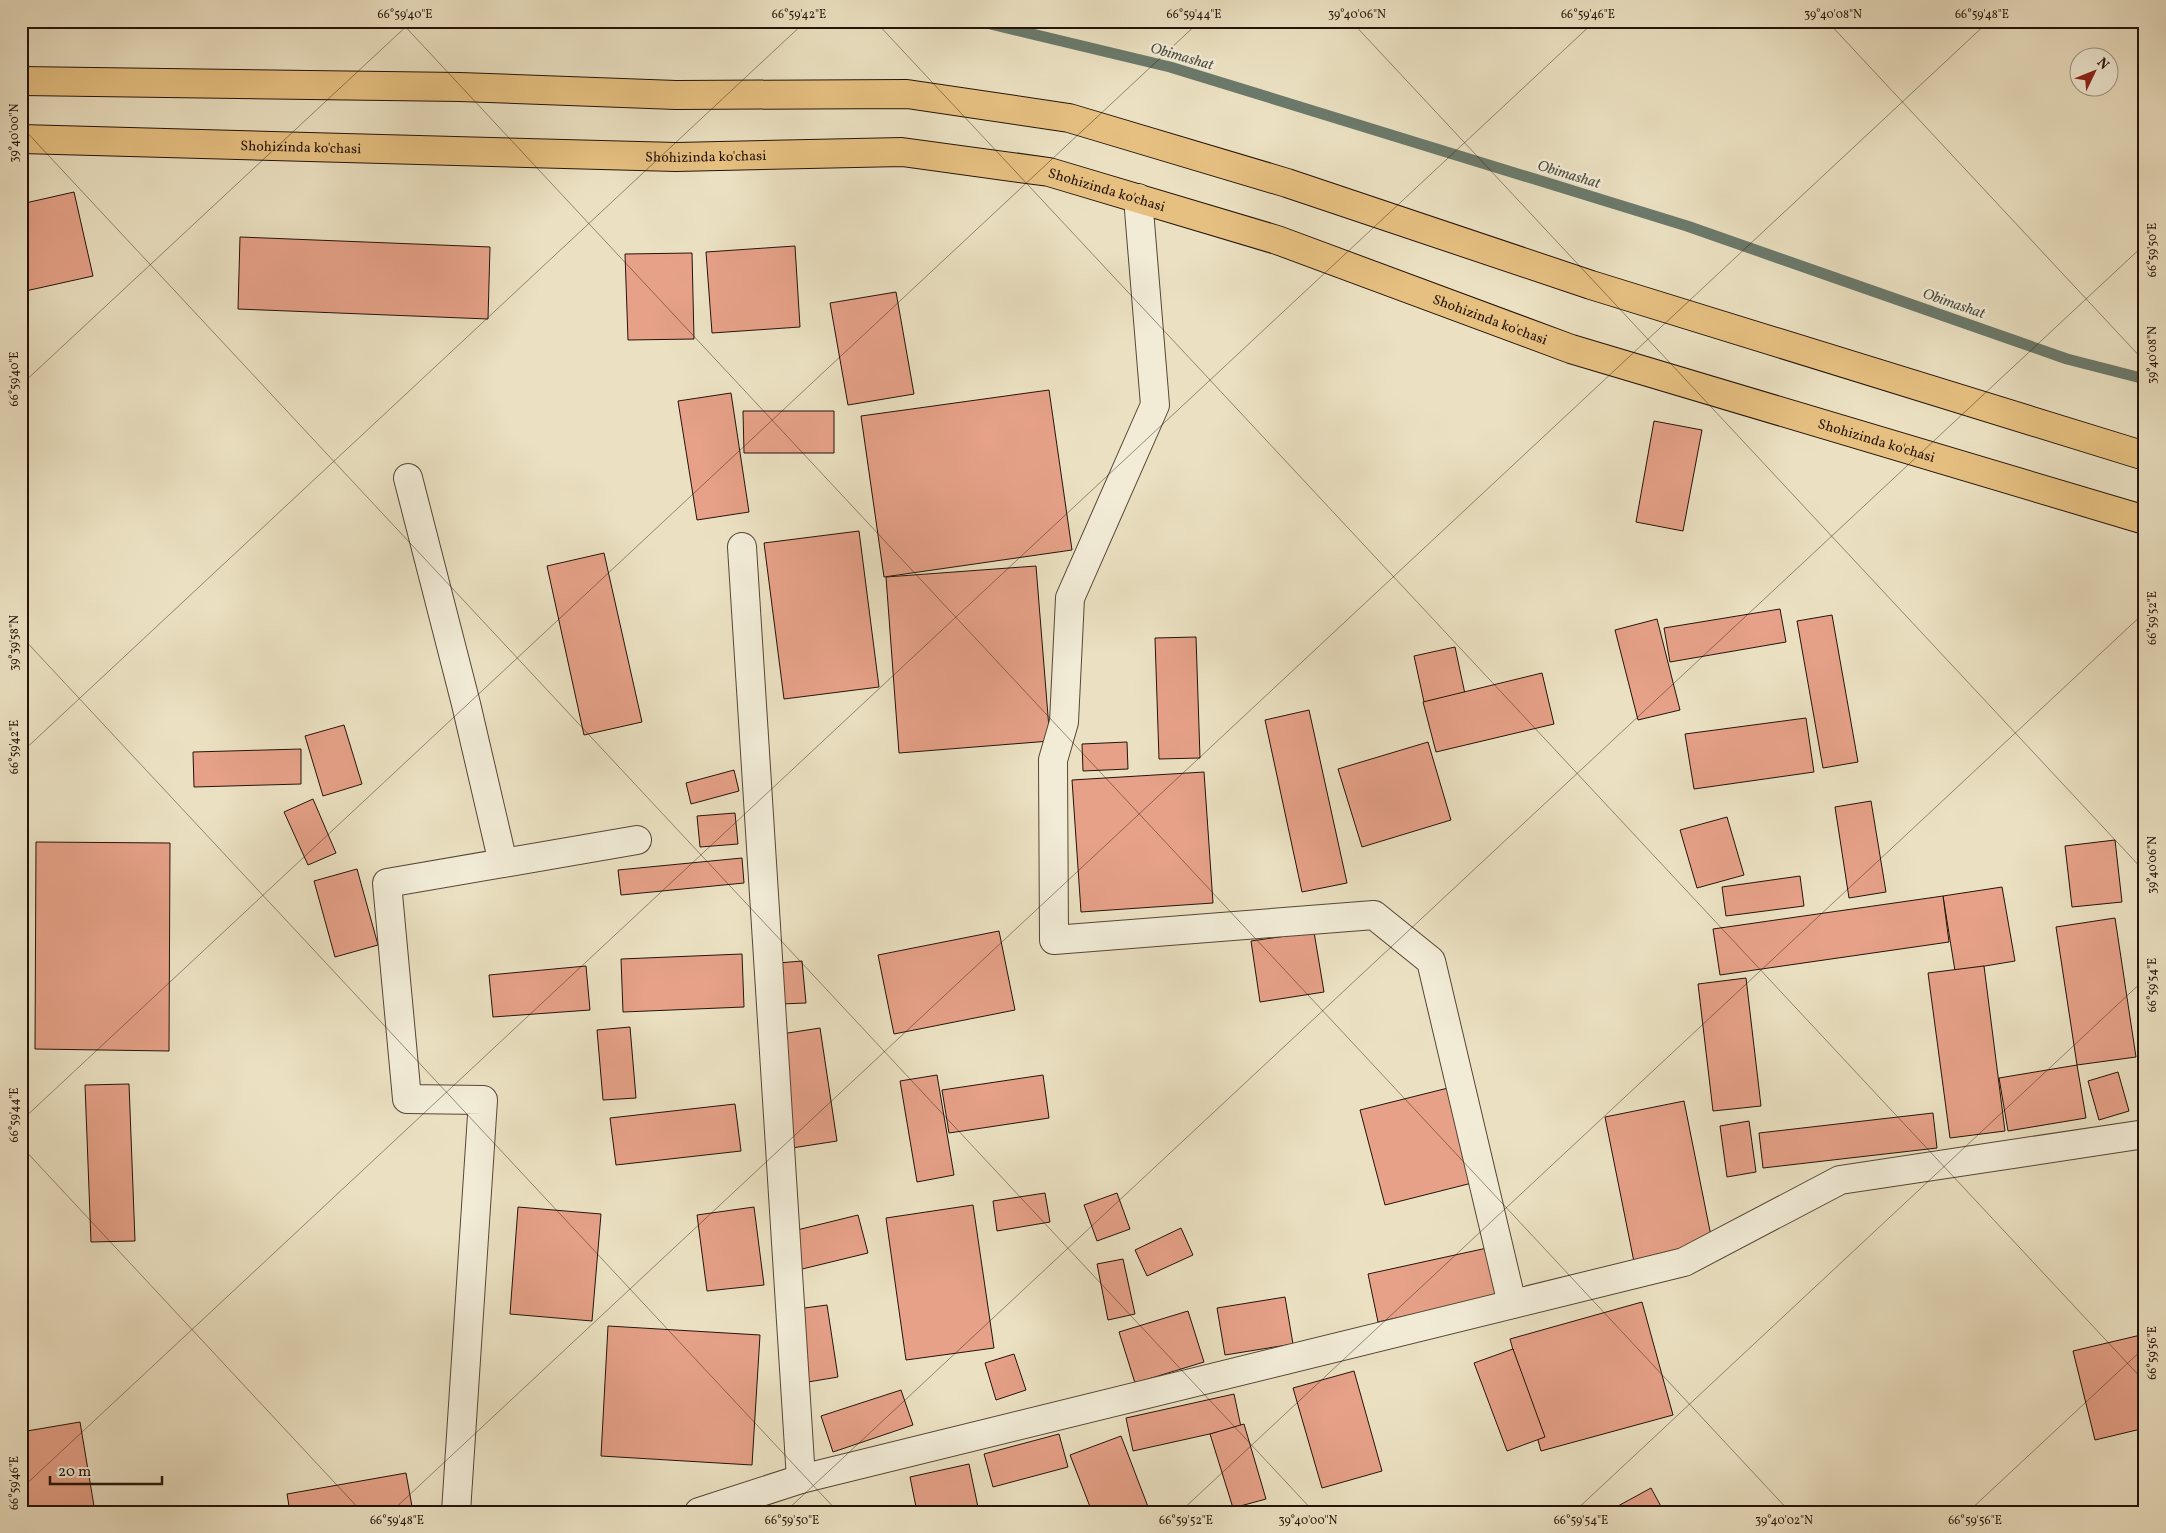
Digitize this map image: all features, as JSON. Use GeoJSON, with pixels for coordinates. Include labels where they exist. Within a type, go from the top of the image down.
{"type":"FeatureCollection","features":[{"type":"Feature","properties":{"kind":"main road"},"geometry":{"type":"LineString","coordinates":[[21,81],[460,87],[676,95],[907,94],[1069,118],[1287,183],[1600,288],[2145,456]]}},
{"type":"Feature","properties":{"kind":"main road","name":"Shohizinda ko'chasi"},"geometry":{"type":"LineString","coordinates":[[21,139],[676,157],[902,152],[1049,172],[1277,240],[1571,349],[2145,520]]}},
{"type":"Feature","properties":{"kind":"street"},"geometry":{"type":"LineString","coordinates":[[1138,198],[1155,405],[1070,598],[1064,722],[1053,760],[1054,940],[1374,915],[1431,962],[1512,1304]]}},
{"type":"Feature","properties":{"kind":"street"},"geometry":{"type":"LineString","coordinates":[[408,478],[466,704],[503,863]]}},
{"type":"Feature","properties":{"kind":"street"},"geometry":{"type":"LineString","coordinates":[[742,547],[801,1479]]}},
{"type":"Feature","properties":{"kind":"street"},"geometry":{"type":"LineString","coordinates":[[456,1512],[483,1100],[407,1099],[388,883],[637,840]]}},
{"type":"Feature","properties":{"kind":"street"},"geometry":{"type":"LineString","coordinates":[[699,1512],[801,1479],[1684,1262],[1840,1180],[2145,1134]]}},
{"type":"Feature","properties":{"kind":"building"},"geometry":{"type":"Polygon","coordinates":[[[74,192],[93,276],[21,292],[21,204],[74,192]]]}},
{"type":"Feature","properties":{"kind":"building"},"geometry":{"type":"Polygon","coordinates":[[[240,237],[490,247],[488,319],[238,309],[240,237]]]}},
{"type":"Feature","properties":{"kind":"building"},"geometry":{"type":"Polygon","coordinates":[[[795,246],[800,327],[712,333],[706,252],[795,246]]]}},
{"type":"Feature","properties":{"kind":"building"},"geometry":{"type":"Polygon","coordinates":[[[692,253],[694,339],[628,340],[625,254],[692,253]]]}},
{"type":"Feature","properties":{"kind":"building"},"geometry":{"type":"Polygon","coordinates":[[[896,292],[914,394],[848,405],[830,303],[896,292]]]}},
{"type":"Feature","properties":{"kind":"building"},"geometry":{"type":"Polygon","coordinates":[[[1049,390],[1072,550],[884,577],[861,416],[1049,390]]]}},
{"type":"Feature","properties":{"kind":"building"},"geometry":{"type":"Polygon","coordinates":[[[731,393],[749,512],[697,520],[678,401],[731,393]]]}},
{"type":"Feature","properties":{"kind":"building"},"geometry":{"type":"Polygon","coordinates":[[[743,411],[834,411],[834,453],[744,453],[743,411]]]}},
{"type":"Feature","properties":{"kind":"building"},"geometry":{"type":"Polygon","coordinates":[[[1654,421],[1702,430],[1683,531],[1636,522],[1654,421]]]}},
{"type":"Feature","properties":{"kind":"building"},"geometry":{"type":"Polygon","coordinates":[[[859,531],[879,687],[784,699],[764,543],[859,531]]]}},
{"type":"Feature","properties":{"kind":"building"},"geometry":{"type":"Polygon","coordinates":[[[604,553],[642,722],[584,735],[547,566],[604,553]]]}},
{"type":"Feature","properties":{"kind":"building"},"geometry":{"type":"Polygon","coordinates":[[[1036,566],[1050,741],[899,753],[886,577],[1036,566]]]}},
{"type":"Feature","properties":{"kind":"building"},"geometry":{"type":"Polygon","coordinates":[[[1780,609],[1786,642],[1670,662],[1664,628],[1780,609]]]}},
{"type":"Feature","properties":{"kind":"building"},"geometry":{"type":"Polygon","coordinates":[[[1832,615],[1858,762],[1823,768],[1797,621],[1832,615]]]}},
{"type":"Feature","properties":{"kind":"building"},"geometry":{"type":"Polygon","coordinates":[[[1657,619],[1680,710],[1638,720],[1615,630],[1657,619]]]}},
{"type":"Feature","properties":{"kind":"building"},"geometry":{"type":"Polygon","coordinates":[[[1196,637],[1200,758],[1159,759],[1155,638],[1196,637]]]}},
{"type":"Feature","properties":{"kind":"building"},"geometry":{"type":"Polygon","coordinates":[[[1455,647],[1465,694],[1424,702],[1414,656],[1455,647]]]}},
{"type":"Feature","properties":{"kind":"building"},"geometry":{"type":"Polygon","coordinates":[[[1542,673],[1554,724],[1436,752],[1423,702],[1542,673]]]}},
{"type":"Feature","properties":{"kind":"building"},"geometry":{"type":"Polygon","coordinates":[[[1309,710],[1347,883],[1302,892],[1265,720],[1309,710]]]}},
{"type":"Feature","properties":{"kind":"building"},"geometry":{"type":"Polygon","coordinates":[[[1806,718],[1814,772],[1694,789],[1685,734],[1806,718]]]}},
{"type":"Feature","properties":{"kind":"building"},"geometry":{"type":"Polygon","coordinates":[[[344,725],[362,784],[323,796],[305,736],[344,725]]]}},
{"type":"Feature","properties":{"kind":"building"},"geometry":{"type":"Polygon","coordinates":[[[1127,742],[1128,769],[1083,771],[1082,744],[1127,742]]]}},
{"type":"Feature","properties":{"kind":"building"},"geometry":{"type":"Polygon","coordinates":[[[1428,742],[1451,820],[1362,847],[1338,769],[1428,742]]]}},
{"type":"Feature","properties":{"kind":"building"},"geometry":{"type":"Polygon","coordinates":[[[301,749],[301,784],[194,787],[193,752],[301,749]]]}},
{"type":"Feature","properties":{"kind":"building"},"geometry":{"type":"Polygon","coordinates":[[[734,770],[739,791],[691,804],[686,783],[734,770]]]}},
{"type":"Feature","properties":{"kind":"building"},"geometry":{"type":"Polygon","coordinates":[[[1204,772],[1213,903],[1081,912],[1072,780],[1204,772]]]}},
{"type":"Feature","properties":{"kind":"building"},"geometry":{"type":"Polygon","coordinates":[[[313,799],[336,853],[308,865],[284,812],[313,799]]]}},
{"type":"Feature","properties":{"kind":"building"},"geometry":{"type":"Polygon","coordinates":[[[1871,801],[1886,892],[1849,898],[1835,807],[1871,801]]]}},
{"type":"Feature","properties":{"kind":"building"},"geometry":{"type":"Polygon","coordinates":[[[735,813],[738,844],[700,847],[697,816],[735,813]]]}},
{"type":"Feature","properties":{"kind":"building"},"geometry":{"type":"Polygon","coordinates":[[[1727,817],[1744,875],[1697,888],[1680,830],[1727,817]]]}},
{"type":"Feature","properties":{"kind":"building"},"geometry":{"type":"Polygon","coordinates":[[[2115,840],[2122,902],[2072,907],[2065,846],[2115,840]]]}},
{"type":"Feature","properties":{"kind":"building"},"geometry":{"type":"Polygon","coordinates":[[[36,842],[170,843],[169,1051],[35,1049],[36,842]]]}},
{"type":"Feature","properties":{"kind":"building"},"geometry":{"type":"Polygon","coordinates":[[[742,858],[744,883],[621,895],[618,870],[742,858]]]}},
{"type":"Feature","properties":{"kind":"building"},"geometry":{"type":"Polygon","coordinates":[[[357,869],[378,945],[335,957],[314,881],[357,869]]]}},
{"type":"Feature","properties":{"kind":"building"},"geometry":{"type":"Polygon","coordinates":[[[1800,876],[1804,906],[1726,916],[1722,887],[1800,876]]]}},
{"type":"Feature","properties":{"kind":"building"},"geometry":{"type":"Polygon","coordinates":[[[2002,887],[2015,961],[1955,971],[1943,896],[2002,887]]]}},
{"type":"Feature","properties":{"kind":"building"},"geometry":{"type":"Polygon","coordinates":[[[1943,896],[1949,942],[1720,975],[1713,929],[1943,896]]]}},
{"type":"Feature","properties":{"kind":"building"},"geometry":{"type":"Polygon","coordinates":[[[2115,918],[2136,1057],[2077,1065],[2056,927],[2115,918]]]}},
{"type":"Feature","properties":{"kind":"building"},"geometry":{"type":"Polygon","coordinates":[[[999,931],[1015,1010],[894,1034],[878,955],[999,931]]]}},
{"type":"Feature","properties":{"kind":"building"},"geometry":{"type":"Polygon","coordinates":[[[1314,932],[1324,992],[1260,1002],[1251,941],[1314,932]]]}},
{"type":"Feature","properties":{"kind":"building"},"geometry":{"type":"Polygon","coordinates":[[[742,954],[744,1007],[623,1012],[621,959],[742,954]]]}},
{"type":"Feature","properties":{"kind":"building"},"geometry":{"type":"Polygon","coordinates":[[[802,961],[806,1003],[781,1004],[778,963],[802,961]]]}},
{"type":"Feature","properties":{"kind":"building"},"geometry":{"type":"Polygon","coordinates":[[[586,966],[590,1010],[493,1017],[489,975],[586,966]]]}},
{"type":"Feature","properties":{"kind":"building"},"geometry":{"type":"Polygon","coordinates":[[[1984,966],[2005,1131],[1950,1138],[1928,973],[1984,966]]]}},
{"type":"Feature","properties":{"kind":"building"},"geometry":{"type":"Polygon","coordinates":[[[1746,978],[1761,1106],[1713,1111],[1698,984],[1746,978]]]}},
{"type":"Feature","properties":{"kind":"building"},"geometry":{"type":"Polygon","coordinates":[[[630,1027],[636,1098],[603,1100],[597,1030],[630,1027]]]}},
{"type":"Feature","properties":{"kind":"building"},"geometry":{"type":"Polygon","coordinates":[[[820,1028],[837,1141],[792,1148],[775,1035],[820,1028]]]}},
{"type":"Feature","properties":{"kind":"building"},"geometry":{"type":"Polygon","coordinates":[[[2077,1065],[2086,1118],[2008,1131],[1999,1078],[2077,1065]]]}},
{"type":"Feature","properties":{"kind":"building"},"geometry":{"type":"Polygon","coordinates":[[[2118,1072],[2129,1111],[2099,1120],[2088,1081],[2118,1072]]]}},
{"type":"Feature","properties":{"kind":"building"},"geometry":{"type":"Polygon","coordinates":[[[937,1075],[954,1175],[917,1182],[900,1081],[937,1075]]]}},
{"type":"Feature","properties":{"kind":"building"},"geometry":{"type":"Polygon","coordinates":[[[1043,1075],[1049,1118],[949,1133],[942,1090],[1043,1075]]]}},
{"type":"Feature","properties":{"kind":"building"},"geometry":{"type":"Polygon","coordinates":[[[129,1084],[135,1241],[91,1242],[85,1085],[129,1084]]]}},
{"type":"Feature","properties":{"kind":"building"},"geometry":{"type":"Polygon","coordinates":[[[1452,1087],[1476,1182],[1385,1205],[1360,1110],[1452,1087]]]}},
{"type":"Feature","properties":{"kind":"building"},"geometry":{"type":"Polygon","coordinates":[[[1684,1101],[1713,1246],[1634,1262],[1605,1117],[1684,1101]]]}},
{"type":"Feature","properties":{"kind":"building"},"geometry":{"type":"Polygon","coordinates":[[[735,1104],[741,1151],[616,1165],[610,1118],[735,1104]]]}},
{"type":"Feature","properties":{"kind":"building"},"geometry":{"type":"Polygon","coordinates":[[[1933,1113],[1937,1148],[1763,1168],[1759,1133],[1933,1113]]]}},
{"type":"Feature","properties":{"kind":"building"},"geometry":{"type":"Polygon","coordinates":[[[1749,1121],[1756,1172],[1727,1177],[1720,1126],[1749,1121]]]}},
{"type":"Feature","properties":{"kind":"building"},"geometry":{"type":"Polygon","coordinates":[[[1045,1193],[1050,1222],[997,1231],[993,1201],[1045,1193]]]}},
{"type":"Feature","properties":{"kind":"building"},"geometry":{"type":"Polygon","coordinates":[[[1117,1193],[1130,1229],[1097,1241],[1084,1205],[1117,1193]]]}},
{"type":"Feature","properties":{"kind":"building"},"geometry":{"type":"Polygon","coordinates":[[[973,1205],[994,1348],[906,1360],[886,1218],[973,1205]]]}},
{"type":"Feature","properties":{"kind":"building"},"geometry":{"type":"Polygon","coordinates":[[[518,1207],[601,1214],[592,1321],[510,1314],[518,1207]]]}},
{"type":"Feature","properties":{"kind":"building"},"geometry":{"type":"Polygon","coordinates":[[[754,1207],[764,1285],[707,1291],[697,1215],[754,1207]]]}},
{"type":"Feature","properties":{"kind":"building"},"geometry":{"type":"Polygon","coordinates":[[[858,1215],[868,1253],[798,1270],[789,1232],[858,1215]]]}},
{"type":"Feature","properties":{"kind":"building"},"geometry":{"type":"Polygon","coordinates":[[[1181,1228],[1193,1255],[1147,1276],[1135,1250],[1181,1228]]]}},
{"type":"Feature","properties":{"kind":"building"},"geometry":{"type":"Polygon","coordinates":[[[1487,1248],[1497,1296],[1378,1322],[1368,1274],[1487,1248]]]}},
{"type":"Feature","properties":{"kind":"building"},"geometry":{"type":"Polygon","coordinates":[[[1123,1259],[1135,1314],[1108,1320],[1097,1264],[1123,1259]]]}},
{"type":"Feature","properties":{"kind":"building"},"geometry":{"type":"Polygon","coordinates":[[[1285,1297],[1293,1344],[1225,1355],[1217,1308],[1285,1297]]]}},
{"type":"Feature","properties":{"kind":"building"},"geometry":{"type":"Polygon","coordinates":[[[1642,1302],[1673,1415],[1541,1451],[1510,1339],[1642,1302]]]}},
{"type":"Feature","properties":{"kind":"building"},"geometry":{"type":"Polygon","coordinates":[[[827,1305],[838,1377],[808,1382],[797,1309],[827,1305]]]}},
{"type":"Feature","properties":{"kind":"building"},"geometry":{"type":"Polygon","coordinates":[[[1188,1311],[1204,1362],[1135,1383],[1119,1332],[1188,1311]]]}},
{"type":"Feature","properties":{"kind":"building"},"geometry":{"type":"Polygon","coordinates":[[[608,1326],[760,1335],[752,1465],[601,1456],[608,1326]]]}},
{"type":"Feature","properties":{"kind":"building"},"geometry":{"type":"Polygon","coordinates":[[[2145,1334],[2145,1428],[2095,1440],[2073,1351],[2145,1334]]]}},
{"type":"Feature","properties":{"kind":"building"},"geometry":{"type":"Polygon","coordinates":[[[1513,1349],[1545,1437],[1507,1451],[1474,1363],[1513,1349]]]}},
{"type":"Feature","properties":{"kind":"building"},"geometry":{"type":"Polygon","coordinates":[[[1014,1354],[1026,1390],[996,1400],[985,1363],[1014,1354]]]}},
{"type":"Feature","properties":{"kind":"building"},"geometry":{"type":"Polygon","coordinates":[[[1354,1371],[1382,1471],[1322,1488],[1293,1388],[1354,1371]]]}},
{"type":"Feature","properties":{"kind":"building"},"geometry":{"type":"Polygon","coordinates":[[[901,1390],[913,1425],[833,1452],[821,1416],[901,1390]]]}},
{"type":"Feature","properties":{"kind":"building"},"geometry":{"type":"Polygon","coordinates":[[[1234,1394],[1241,1427],[1133,1451],[1126,1418],[1234,1394]]]}},
{"type":"Feature","properties":{"kind":"building"},"geometry":{"type":"Polygon","coordinates":[[[80,1422],[95,1512],[23,1512],[21,1500],[21,1432],[80,1422]]]}},
{"type":"Feature","properties":{"kind":"building"},"geometry":{"type":"Polygon","coordinates":[[[1244,1424],[1266,1499],[1233,1508],[1210,1434],[1244,1424]]]}},
{"type":"Feature","properties":{"kind":"building"},"geometry":{"type":"Polygon","coordinates":[[[1059,1434],[1068,1467],[993,1487],[984,1454],[1059,1434]]]}},
{"type":"Feature","properties":{"kind":"building"},"geometry":{"type":"Polygon","coordinates":[[[1121,1436],[1150,1512],[1092,1512],[1070,1455],[1121,1436]]]}},
{"type":"Feature","properties":{"kind":"building"},"geometry":{"type":"Polygon","coordinates":[[[969,1464],[979,1512],[917,1512],[910,1477],[969,1464]]]}},
{"type":"Feature","properties":{"kind":"building"},"geometry":{"type":"Polygon","coordinates":[[[406,1473],[413,1512],[290,1512],[287,1494],[406,1473]]]}},
{"type":"Feature","properties":{"kind":"building"},"geometry":{"type":"Polygon","coordinates":[[[1651,1488],[1664,1512],[1607,1512],[1651,1488]]]}},
{"type":"Feature","properties":{"kind":"building"},"geometry":{"type":"Polygon","coordinates":[[[817,1507],[817,1512],[795,1512],[817,1507]]]}},
{"type":"Feature","properties":{"kind":"waterway","name":"Obimashat"},"geometry":{"type":"LineString","coordinates":[[978,21],[1170,67],[1687,226],[2067,359],[2145,379]]}}]}
